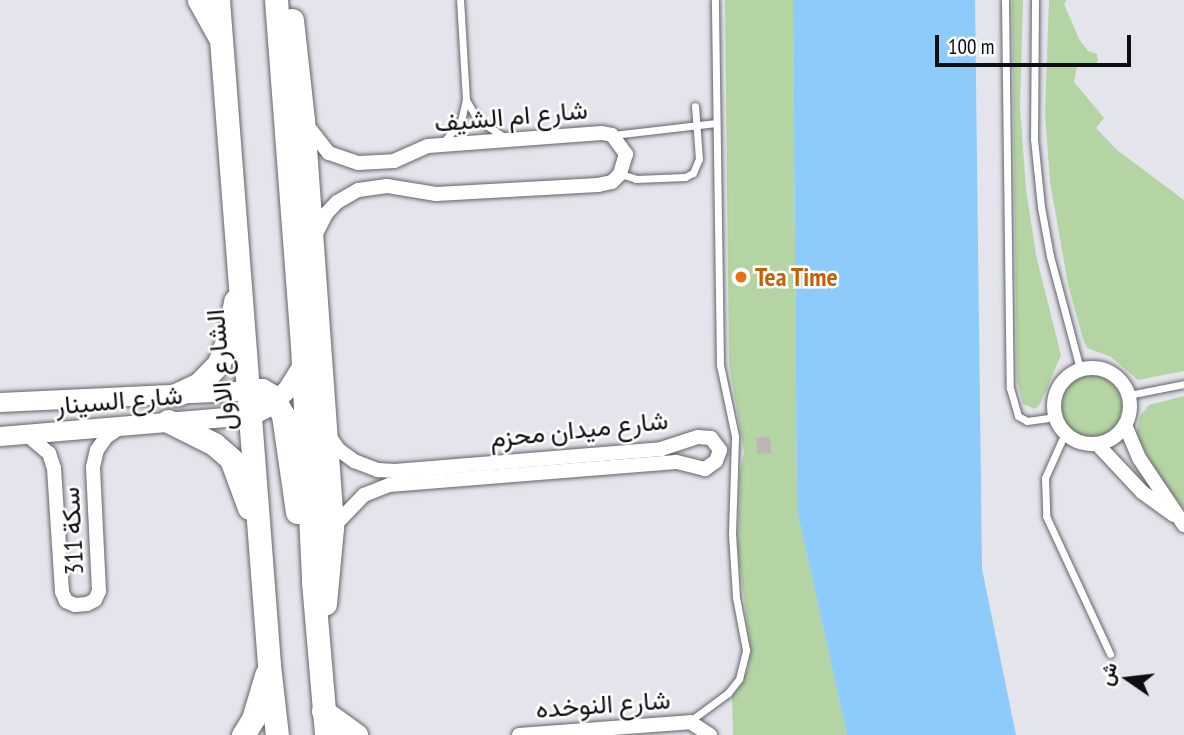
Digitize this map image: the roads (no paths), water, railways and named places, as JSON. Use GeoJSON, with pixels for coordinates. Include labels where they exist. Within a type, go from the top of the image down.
{"type":"FeatureCollection","features":[{"type":"Feature","properties":{"kind":"main road"},"geometry":{"type":"LineString","coordinates":[[199,0],[221,38]]}},
{"type":"Feature","properties":{"kind":"main road","name":"الشارع الاول"},"geometry":{"type":"LineString","coordinates":[[218,0],[252,415],[259,542],[277,735]]}},
{"type":"Feature","properties":{"kind":"main road"},"geometry":{"type":"LineString","coordinates":[[276,0],[303,363],[313,582],[326,735]]}},
{"type":"Feature","properties":{"kind":"main road"},"geometry":{"type":"LineString","coordinates":[[289,0],[303,120],[332,528],[320,654]]}},
{"type":"Feature","properties":{"kind":"main road"},"geometry":{"type":"LineString","coordinates":[[178,394],[199,384],[219,363],[228,338],[240,281]]}},
{"type":"Feature","properties":{"kind":"main road"},"geometry":{"type":"LineString","coordinates":[[250,390],[268,392],[276,400],[287,431],[301,548],[313,582]]}},
{"type":"Feature","properties":{"kind":"main road"},"geometry":{"type":"LineString","coordinates":[[168,421],[214,444],[231,459],[259,542]]}},
{"type":"Feature","properties":{"kind":"main road"},"geometry":{"type":"LineString","coordinates":[[243,735],[253,719],[269,665]]}},
{"type":"Feature","properties":{"kind":"main road"},"geometry":{"type":"LineString","coordinates":[[323,711],[356,735]]}},
{"type":"Feature","properties":{"kind":"street","name":"شارع ام الشيف"},"geometry":{"type":"LineString","coordinates":[[303,120],[316,141],[338,158],[358,163],[394,161],[428,146],[602,133],[612,135],[626,154],[620,174]]}},
{"type":"Feature","properties":{"kind":"street"},"geometry":{"type":"LineString","coordinates":[[394,161],[396,187]]}},
{"type":"Feature","properties":{"kind":"street"},"geometry":{"type":"LineString","coordinates":[[312,241],[326,214],[337,202],[358,190],[396,187],[431,194],[464,193],[598,184],[612,182],[620,174]]}},
{"type":"Feature","properties":{"kind":"street","name":"شارع السينار"},"geometry":{"type":"LineString","coordinates":[[0,436],[252,415],[276,400],[287,389],[303,363]]}},
{"type":"Feature","properties":{"kind":"street"},"geometry":{"type":"LineString","coordinates":[[1080,369],[1106,370],[1120,380],[1129,395],[1130,414],[1125,425],[1113,438],[1097,444],[1079,442],[1065,433],[1056,417],[1055,398],[1058,388],[1064,380],[1080,369]]}},
{"type":"Feature","properties":{"kind":"street","name":"شارع السينار"},"geometry":{"type":"LineString","coordinates":[[0,402],[250,390]]}},
{"type":"Feature","properties":{"kind":"street"},"geometry":{"type":"LineString","coordinates":[[1125,425],[1139,458],[1182,522]]}},
{"type":"Feature","properties":{"kind":"street","name":"سكة 311"},"geometry":{"type":"LineString","coordinates":[[26,434],[49,453],[54,468],[62,592],[66,601],[75,605],[95,600],[99,591],[93,467],[97,450],[106,437],[121,427]]}},
{"type":"Feature","properties":{"kind":"street","name":"شارع ميدان محزم"},"geometry":{"type":"LineString","coordinates":[[326,432],[339,450],[354,461],[378,470],[395,471],[661,449],[698,436],[711,438],[720,450],[716,461],[705,469],[676,462],[389,485],[364,495],[332,528]]}},
{"type":"Feature","properties":{"kind":"street"},"geometry":{"type":"LineString","coordinates":[[1097,444],[1142,492],[1182,522]]}},
{"type":"Feature","properties":{"kind":"street"},"geometry":{"type":"LineString","coordinates":[[690,722],[708,734]]}},
{"type":"Feature","properties":{"kind":"street","name":"شارع النوخده"},"geometry":{"type":"LineString","coordinates":[[519,735],[604,732],[690,722]]}},
{"type":"Feature","properties":{"kind":"lane"},"geometry":{"type":"LineString","coordinates":[[440,145],[456,130],[466,100],[460,0]]}},
{"type":"Feature","properties":{"kind":"lane"},"geometry":{"type":"LineString","coordinates":[[690,722],[716,704],[734,686],[742,670],[746,650],[746,633],[736,597],[732,534],[734,436],[720,365],[715,0]]}},
{"type":"Feature","properties":{"kind":"lane"},"geometry":{"type":"LineString","coordinates":[[1005,0],[1010,388],[1018,416],[1027,421],[1056,417]]}},
{"type":"Feature","properties":{"kind":"lane"},"geometry":{"type":"LineString","coordinates":[[1035,0],[1034,139],[1041,207],[1050,256],[1080,369]]}},
{"type":"Feature","properties":{"kind":"lane"},"geometry":{"type":"LineString","coordinates":[[466,100],[487,128],[519,140]]}},
{"type":"Feature","properties":{"kind":"lane"},"geometry":{"type":"LineString","coordinates":[[620,174],[636,179],[685,177],[693,173],[699,159],[695,106]]}},
{"type":"Feature","properties":{"kind":"lane"},"geometry":{"type":"LineString","coordinates":[[612,135],[716,123]]}},
{"type":"Feature","properties":{"kind":"lane"},"geometry":{"type":"LineString","coordinates":[[1129,395],[1184,384]]}},
{"type":"Feature","properties":{"kind":"lane"},"geometry":{"type":"LineString","coordinates":[[1065,433],[1045,478],[1044,503],[1056,540],[1110,654]]}},
{"type":"Feature","properties":{"kind":"water"},"geometry":{"type":"Polygon","coordinates":[[[793,0],[975,0],[982,569],[1016,735],[847,735],[797,510],[793,0]]]}},
{"type":"Feature","properties":{"kind":"place","name":"Tea Time"},"geometry":{"type":"Point","coordinates":[741,277]}}]}
